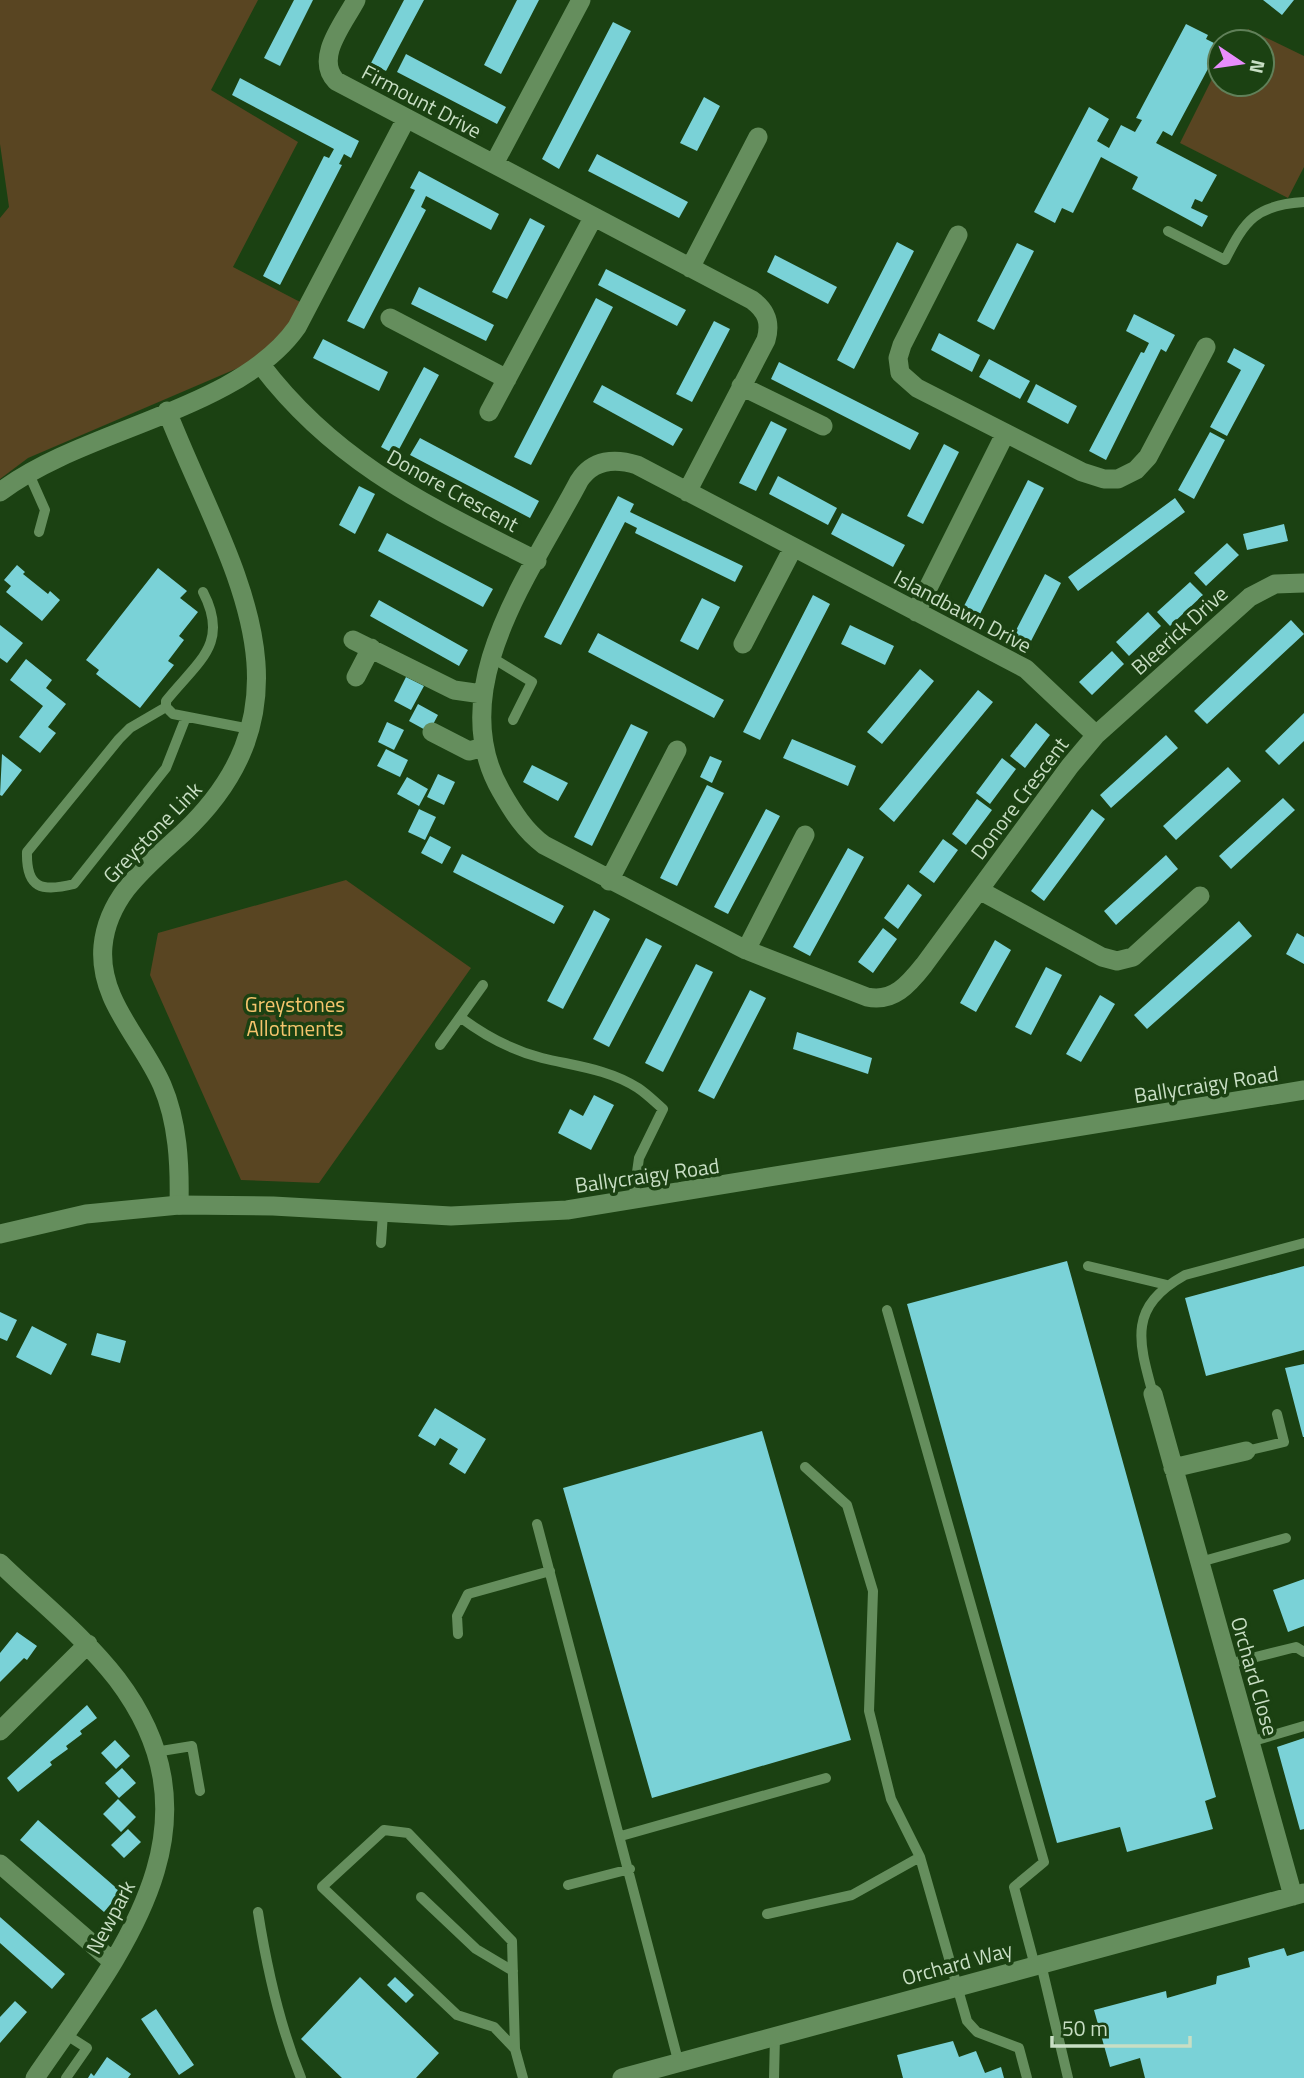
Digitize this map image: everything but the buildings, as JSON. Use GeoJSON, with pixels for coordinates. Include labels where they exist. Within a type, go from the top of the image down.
{"type":"FeatureCollection","features":[{"type":"Feature","properties":{"kind":"street","name":"Firmount Drive"},"geometry":{"type":"LineString","coordinates":[[356,0],[329,53],[328,69],[336,81],[752,300],[767,316],[766,340],[687,492]]}},
{"type":"Feature","properties":{"kind":"street","name":"Firmount Drive"},"geometry":{"type":"LineString","coordinates":[[494,164],[581,0]]}},
{"type":"Feature","properties":{"kind":"street"},"geometry":{"type":"LineString","coordinates":[[0,492],[72,451],[225,386],[275,355],[297,327],[406,119]]}},
{"type":"Feature","properties":{"kind":"street"},"geometry":{"type":"LineString","coordinates":[[690,268],[758,137]]}},
{"type":"Feature","properties":{"kind":"street"},"geometry":{"type":"LineString","coordinates":[[489,412],[593,218]]}},
{"type":"Feature","properties":{"kind":"street"},"geometry":{"type":"LineString","coordinates":[[958,235],[902,345],[899,371],[905,380],[917,388],[1093,477],[1108,480],[1127,476],[1140,467],[1158,441],[1206,347]]}},
{"type":"Feature","properties":{"kind":"street"},"geometry":{"type":"LineString","coordinates":[[390,318],[507,379]]}},
{"type":"Feature","properties":{"kind":"street","name":"Donore Crescent"},"geometry":{"type":"LineString","coordinates":[[261,365],[311,422],[376,475],[411,498],[537,561]]}},
{"type":"Feature","properties":{"kind":"street"},"geometry":{"type":"LineString","coordinates":[[741,386],[823,426]]}},
{"type":"Feature","properties":{"kind":"street","name":"Greystone Link"},"geometry":{"type":"LineString","coordinates":[[167,411],[250,615],[258,678],[251,729],[234,771],[218,796],[118,898],[103,944],[103,971],[110,992],[157,1074],[168,1104],[177,1154],[179,1205]]}},
{"type":"Feature","properties":{"kind":"street"},"geometry":{"type":"LineString","coordinates":[[916,612],[1005,433]]}},
{"type":"Feature","properties":{"kind":"street","name":"Donore Crescent"},"geometry":{"type":"LineString","coordinates":[[637,465],[611,461],[596,465],[586,472],[502,627],[490,657],[482,694],[484,747],[497,785],[530,833],[563,857],[746,950],[867,997],[886,998],[903,989],[915,976],[1062,776],[1096,735]]}},
{"type":"Feature","properties":{"kind":"street","name":"Islandbawn Drive"},"geometry":{"type":"LineString","coordinates":[[637,465],[1026,669],[1096,735]]}},
{"type":"Feature","properties":{"kind":"street"},"geometry":{"type":"LineString","coordinates":[[743,644],[793,548]]}},
{"type":"Feature","properties":{"kind":"street","name":"Bleerick Drive"},"geometry":{"type":"LineString","coordinates":[[1096,735],[1250,597],[1275,584],[1304,583]]}},
{"type":"Feature","properties":{"kind":"street"},"geometry":{"type":"LineString","coordinates":[[356,677],[362,644],[454,690],[482,694]]}},
{"type":"Feature","properties":{"kind":"street"},"geometry":{"type":"LineString","coordinates":[[432,732],[469,751],[484,747]]}},
{"type":"Feature","properties":{"kind":"street"},"geometry":{"type":"LineString","coordinates":[[609,881],[677,750]]}},
{"type":"Feature","properties":{"kind":"street"},"geometry":{"type":"LineString","coordinates":[[746,950],[805,835]]}},
{"type":"Feature","properties":{"kind":"street","name":"Donore Crescent"},"geometry":{"type":"LineString","coordinates":[[979,890],[1104,958],[1117,961],[1136,955],[1200,896]]}},
{"type":"Feature","properties":{"kind":"street","name":"Ballycraigy Road"},"geometry":{"type":"LineString","coordinates":[[0,1234],[86,1214],[179,1205],[509,1215],[633,1201],[1301,1093]]}},
{"type":"Feature","properties":{"kind":"street","name":"Orchard Close"},"geometry":{"type":"LineString","coordinates":[[1153,1394],[1250,1742],[1298,1894]]}},
{"type":"Feature","properties":{"kind":"street"},"geometry":{"type":"LineString","coordinates":[[1173,1468],[1246,1451]]}},
{"type":"Feature","properties":{"kind":"street","name":"Newpark"},"geometry":{"type":"LineString","coordinates":[[0,1563],[88,1644],[135,1705],[155,1752],[163,1796],[163,1829],[157,1870],[136,1925],[36,2078]]}},
{"type":"Feature","properties":{"kind":"street"},"geometry":{"type":"LineString","coordinates":[[0,1731],[88,1644]]}},
{"type":"Feature","properties":{"kind":"street"},"geometry":{"type":"LineString","coordinates":[[0,1864],[113,1962]]}},
{"type":"Feature","properties":{"kind":"street","name":"Orchard Way"},"geometry":{"type":"LineString","coordinates":[[622,2078],[1298,1894]]}},
{"type":"Feature","properties":{"kind":"lane"},"geometry":{"type":"LineString","coordinates":[[1168,231],[1225,260],[1242,226],[1251,218],[1274,206],[1304,202]]}},
{"type":"Feature","properties":{"kind":"lane"},"geometry":{"type":"LineString","coordinates":[[29,474],[45,510],[39,532]]}},
{"type":"Feature","properties":{"kind":"lane"},"geometry":{"type":"LineString","coordinates":[[203,592],[214,614],[215,633],[206,651],[166,701],[166,707],[173,714],[251,729]]}},
{"type":"Feature","properties":{"kind":"lane"},"geometry":{"type":"LineString","coordinates":[[490,657],[532,682],[513,720]]}},
{"type":"Feature","properties":{"kind":"lane"},"geometry":{"type":"LineString","coordinates":[[166,707],[130,728],[119,739],[27,852],[26,872],[34,883],[52,890],[74,884],[166,768],[186,717]]}},
{"type":"Feature","properties":{"kind":"lane"},"geometry":{"type":"LineString","coordinates":[[440,1045],[484,985]]}},
{"type":"Feature","properties":{"kind":"lane"},"geometry":{"type":"LineString","coordinates":[[460,1017],[481,1034],[514,1049],[591,1067],[618,1078],[639,1089],[663,1109],[639,1158],[633,1201]]}},
{"type":"Feature","properties":{"kind":"lane"},"geometry":{"type":"LineString","coordinates":[[381,1243],[383,1213]]}},
{"type":"Feature","properties":{"kind":"lane"},"geometry":{"type":"LineString","coordinates":[[1153,1394],[1140,1349],[1140,1328],[1147,1309],[1167,1285],[1185,1275],[1304,1243]]}},
{"type":"Feature","properties":{"kind":"lane"},"geometry":{"type":"LineString","coordinates":[[1088,1266],[1167,1285]]}},
{"type":"Feature","properties":{"kind":"lane"},"geometry":{"type":"LineString","coordinates":[[887,1310],[1044,1862],[1014,1887],[1068,2078]]}},
{"type":"Feature","properties":{"kind":"lane"},"geometry":{"type":"LineString","coordinates":[[1246,1451],[1284,1442],[1277,1414]]}},
{"type":"Feature","properties":{"kind":"lane"},"geometry":{"type":"LineString","coordinates":[[805,1467],[847,1506],[873,1591],[869,1711],[891,1799],[920,1857],[967,2021],[977,2032],[1019,2048],[1027,2078]]}},
{"type":"Feature","properties":{"kind":"lane"},"geometry":{"type":"LineString","coordinates":[[537,1524],[630,1869],[679,2064]]}},
{"type":"Feature","properties":{"kind":"lane"},"geometry":{"type":"LineString","coordinates":[[1200,1562],[1286,1538]]}},
{"type":"Feature","properties":{"kind":"lane"},"geometry":{"type":"LineString","coordinates":[[458,1634],[457,1616],[468,1594],[550,1572]]}},
{"type":"Feature","properties":{"kind":"lane"},"geometry":{"type":"LineString","coordinates":[[1228,1664],[1296,1647],[1304,1652]]}},
{"type":"Feature","properties":{"kind":"lane"},"geometry":{"type":"LineString","coordinates":[[1250,1742],[1304,1726]]}},
{"type":"Feature","properties":{"kind":"lane"},"geometry":{"type":"LineString","coordinates":[[155,1752],[192,1746],[200,1791]]}},
{"type":"Feature","properties":{"kind":"lane"},"geometry":{"type":"LineString","coordinates":[[621,1836],[826,1778]]}},
{"type":"Feature","properties":{"kind":"lane"},"geometry":{"type":"LineString","coordinates":[[515,2049],[494,2027],[457,2015],[322,1887],[384,1830],[408,1833],[512,1941],[515,2049],[523,2078]]}},
{"type":"Feature","properties":{"kind":"lane"},"geometry":{"type":"LineString","coordinates":[[767,1914],[852,1895],[920,1857]]}},
{"type":"Feature","properties":{"kind":"lane"},"geometry":{"type":"LineString","coordinates":[[568,1885],[630,1869]]}},
{"type":"Feature","properties":{"kind":"lane"},"geometry":{"type":"LineString","coordinates":[[421,1897],[476,1949],[513,1971]]}},
{"type":"Feature","properties":{"kind":"lane"},"geometry":{"type":"LineString","coordinates":[[258,1912],[276,2004],[286,2042],[301,2078]]}},
{"type":"Feature","properties":{"kind":"lane"},"geometry":{"type":"LineString","coordinates":[[65,2035],[87,2048],[66,2078]]}},
{"type":"Feature","properties":{"kind":"lane"},"geometry":{"type":"LineString","coordinates":[[774,2078],[775,2036]]}},
{"type":"Feature","properties":{"kind":"green space"},"geometry":{"type":"Polygon","coordinates":[[[0,0],[258,0],[211,90],[298,142],[233,267],[304,304],[290,325],[252,362],[28,458],[0,479],[0,218],[9,207],[0,144],[0,0]]]}},
{"type":"Feature","properties":{"kind":"green space"},"geometry":{"type":"Polygon","coordinates":[[[1276,42],[1304,56],[1304,167],[1288,198],[1180,143],[1206,91],[1206,98],[1276,98],[1276,42]]]}},
{"type":"Feature","properties":{"kind":"green space","name":"Greystones Allotments"},"geometry":{"type":"Polygon","coordinates":[[[346,880],[471,968],[319,1183],[241,1180],[150,975],[158,933],[346,880]]]}}]}
